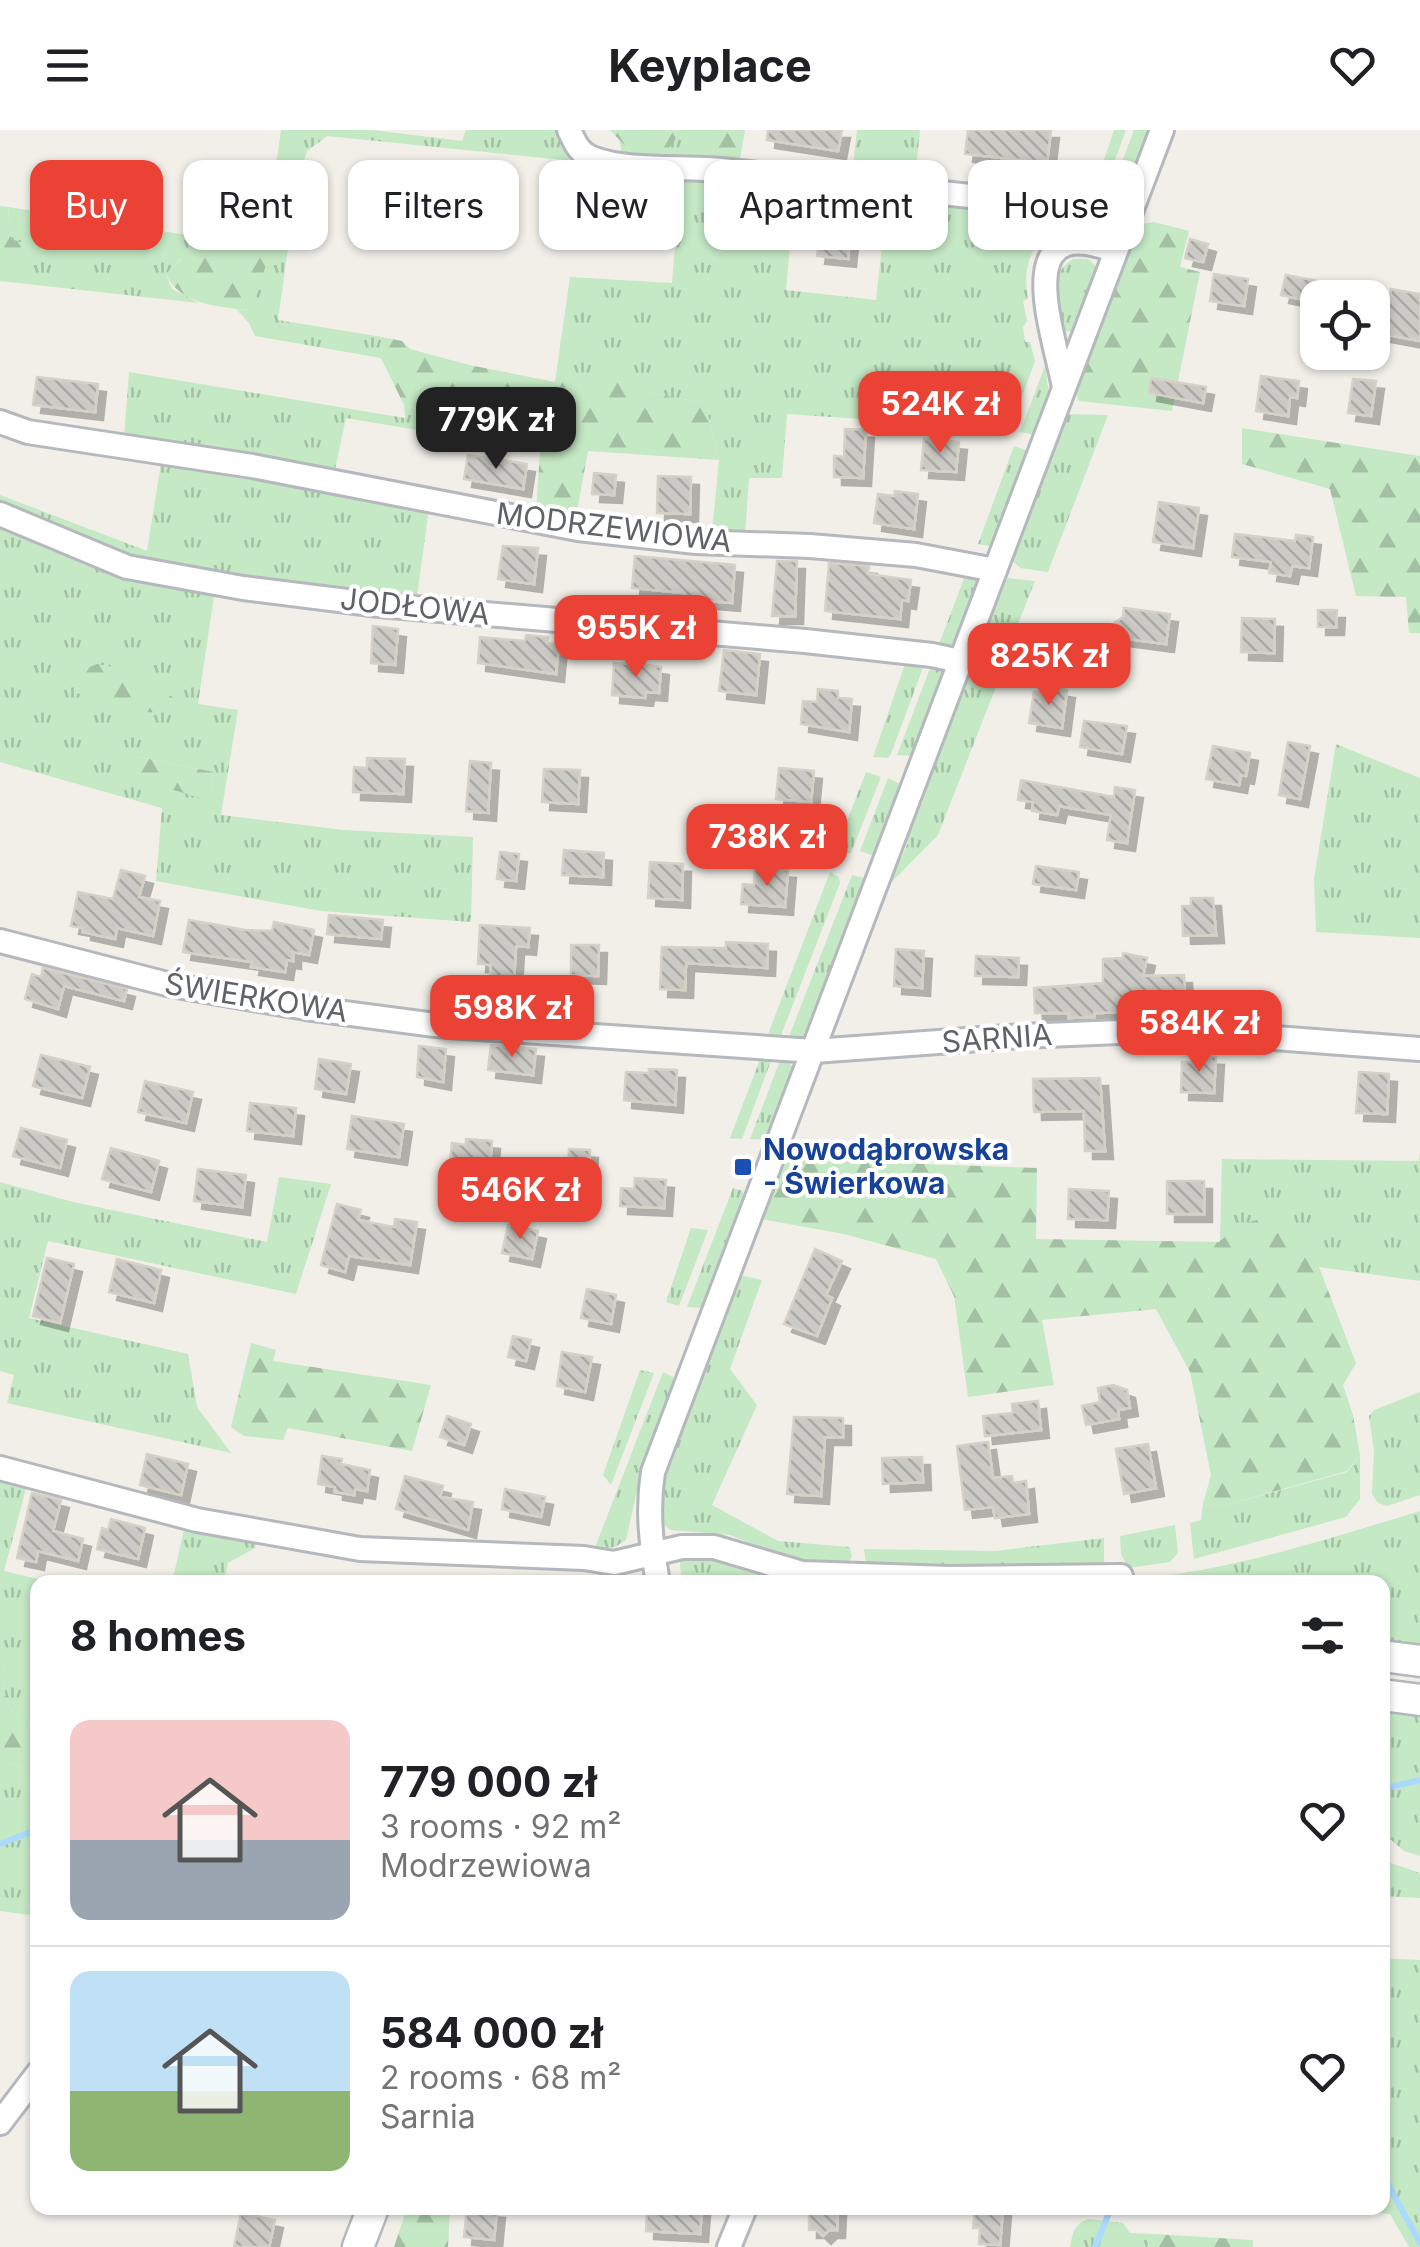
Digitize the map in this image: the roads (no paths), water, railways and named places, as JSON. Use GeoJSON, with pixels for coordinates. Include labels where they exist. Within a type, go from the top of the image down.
{"type":"FeatureCollection","features":[{"type":"Feature","properties":{"kind":"street"},"geometry":{"type":"LineString","coordinates":[[570,130],[576,147],[590,157],[613,164],[708,168],[968,195]]}},
{"type":"Feature","properties":{"kind":"street"},"geometry":{"type":"LineString","coordinates":[[1144,178],[1162,130]]}},
{"type":"Feature","properties":{"kind":"street"},"geometry":{"type":"LineString","coordinates":[[657,1575],[648,1504],[652,1472],[814,1052],[960,661],[995,570],[1064,387],[1115,251],[1090,241],[1065,242],[1053,252],[1044,270],[1064,387]]}},
{"type":"Feature","properties":{"kind":"street","name":"MODRZEWIOWA"},"geometry":{"type":"LineString","coordinates":[[0,422],[28,432],[252,466],[578,528],[696,542],[916,555],[995,570]]}},
{"type":"Feature","properties":{"kind":"street","name":"JODŁOWA"},"geometry":{"type":"LineString","coordinates":[[0,514],[127,567],[243,588],[379,605],[805,641],[960,661]]}},
{"type":"Feature","properties":{"kind":"street","name":"ŚWIERKOWA"},"geometry":{"type":"LineString","coordinates":[[0,942],[171,986],[306,1008],[435,1024],[814,1052]]}},
{"type":"Feature","properties":{"kind":"street","name":"SARNIA"},"geometry":{"type":"LineString","coordinates":[[814,1052],[1022,1036],[1170,1030],[1420,1048]]}},
{"type":"Feature","properties":{"kind":"street"},"geometry":{"type":"LineString","coordinates":[[0,1468],[196,1520],[360,1549],[584,1558],[610,1573],[652,1553],[682,1547],[714,1547],[802,1573],[834,1575]]}},
{"type":"Feature","properties":{"kind":"street"},"geometry":{"type":"LineString","coordinates":[[652,1553],[663,1575]]}},
{"type":"Feature","properties":{"kind":"street"},"geometry":{"type":"LineString","coordinates":[[1390,1657],[1420,1661]]}},
{"type":"Feature","properties":{"kind":"street"},"geometry":{"type":"LineString","coordinates":[[1390,1696],[1420,1700]]}},
{"type":"Feature","properties":{"kind":"street"},"geometry":{"type":"LineString","coordinates":[[0,2122],[30,2083]]}},
{"type":"Feature","properties":{"kind":"street"},"geometry":{"type":"LineString","coordinates":[[358,2247],[370,2215]]}},
{"type":"Feature","properties":{"kind":"street"},"geometry":{"type":"LineString","coordinates":[[728,2247],[742,2215]]}},
{"type":"Feature","properties":{"kind":"waterway"},"geometry":{"type":"LineString","coordinates":[[1390,1787],[1420,1780]]}},
{"type":"Feature","properties":{"kind":"waterway"},"geometry":{"type":"LineString","coordinates":[[0,1844],[30,1832]]}},
{"type":"Feature","properties":{"kind":"waterway"},"geometry":{"type":"LineString","coordinates":[[1390,2188],[1420,2243]]}},
{"type":"Feature","properties":{"kind":"waterway"},"geometry":{"type":"LineString","coordinates":[[1095,2247],[1108,2215]]}},
{"type":"Feature","properties":{"kind":"place","name":"Nowodąbrowska - Świerkowa"},"geometry":{"type":"Point","coordinates":[743,1167]}}]}
